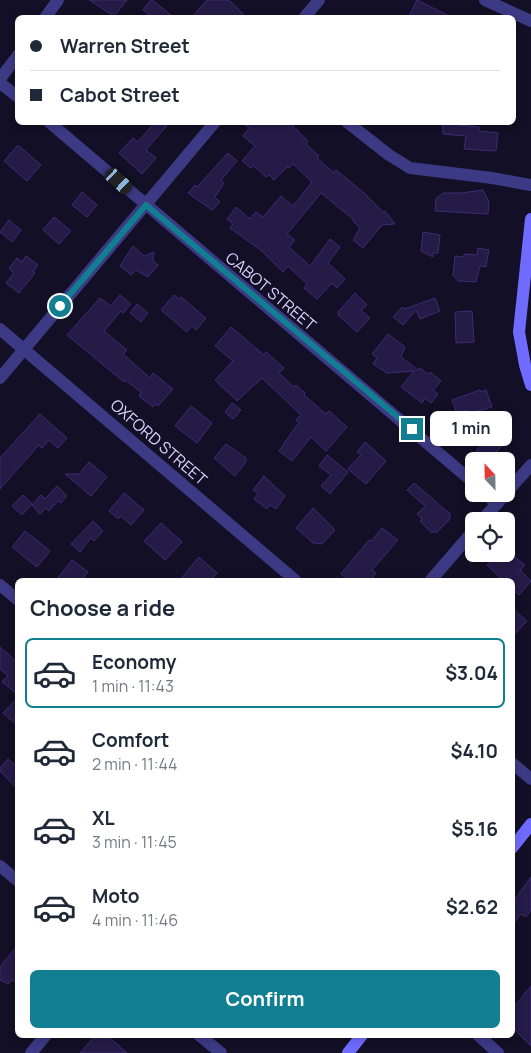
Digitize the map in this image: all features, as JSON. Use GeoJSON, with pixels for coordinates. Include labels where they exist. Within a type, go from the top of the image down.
{"type":"FeatureCollection","features":[{"type":"Feature","properties":{"kind":"street"},"geometry":{"type":"LineString","coordinates":[[47,15],[58,0]]}},
{"type":"Feature","properties":{"kind":"street"},"geometry":{"type":"LineString","coordinates":[[306,15],[319,0]]}},
{"type":"Feature","properties":{"kind":"street"},"geometry":{"type":"LineString","coordinates":[[485,0],[531,22]]}},
{"type":"Feature","properties":{"kind":"street"},"geometry":{"type":"LineString","coordinates":[[0,79],[15,59]]}},
{"type":"Feature","properties":{"kind":"street"},"geometry":{"type":"LineString","coordinates":[[0,83],[15,95]]}},
{"type":"Feature","properties":{"kind":"street","name":"CABOT STREET"},"geometry":{"type":"LineString","coordinates":[[53,125],[465,475]]}},
{"type":"Feature","properties":{"kind":"street"},"geometry":{"type":"LineString","coordinates":[[0,378],[213,125]]}},
{"type":"Feature","properties":{"kind":"street"},"geometry":{"type":"LineString","coordinates":[[351,125],[389,155],[410,168],[492,178],[531,185]]}},
{"type":"Feature","properties":{"kind":"street"},"geometry":{"type":"LineString","coordinates":[[531,219],[519,332],[531,385]]}},
{"type":"Feature","properties":{"kind":"street","name":"OXFORD STREET"},"geometry":{"type":"LineString","coordinates":[[0,329],[293,578]]}},
{"type":"Feature","properties":{"kind":"street"},"geometry":{"type":"LineString","coordinates":[[515,484],[531,465]]}},
{"type":"Feature","properties":{"kind":"street"},"geometry":{"type":"LineString","coordinates":[[490,512],[497,504]]}},
{"type":"Feature","properties":{"kind":"street"},"geometry":{"type":"LineString","coordinates":[[433,578],[465,540]]}},
{"type":"Feature","properties":{"kind":"street"},"geometry":{"type":"LineString","coordinates":[[0,585],[15,598]]}},
{"type":"Feature","properties":{"kind":"street"},"geometry":{"type":"LineString","coordinates":[[515,766],[531,780]]}},
{"type":"Feature","properties":{"kind":"street"},"geometry":{"type":"LineString","coordinates":[[515,844],[531,824]]}},
{"type":"Feature","properties":{"kind":"street"},"geometry":{"type":"LineString","coordinates":[[0,866],[15,878]]}},
{"type":"Feature","properties":{"kind":"street"},"geometry":{"type":"LineString","coordinates":[[30,1053],[43,1038]]}},
{"type":"Feature","properties":{"kind":"street"},"geometry":{"type":"LineString","coordinates":[[204,1038],[221,1053]]}},
{"type":"Feature","properties":{"kind":"street"},"geometry":{"type":"LineString","coordinates":[[348,1053],[360,1038]]}},
{"type":"Feature","properties":{"kind":"street"},"geometry":{"type":"LineString","coordinates":[[481,1038],[498,1053]]}},
{"type":"Feature","properties":{"kind":"building"},"geometry":{"type":"Polygon","coordinates":[[[89,0],[127,0],[115,15],[89,0]]]}},
{"type":"Feature","properties":{"kind":"building"},"geometry":{"type":"Polygon","coordinates":[[[152,0],[171,15],[149,15],[143,10],[152,0]]]}},
{"type":"Feature","properties":{"kind":"building"},"geometry":{"type":"Polygon","coordinates":[[[207,0],[229,0],[244,15],[194,15],[207,0]]]}},
{"type":"Feature","properties":{"kind":"building"},"geometry":{"type":"Polygon","coordinates":[[[417,0],[447,15],[410,15],[417,0]]]}},
{"type":"Feature","properties":{"kind":"building"},"geometry":{"type":"Polygon","coordinates":[[[152,125],[167,125],[146,150],[156,158],[142,174],[119,153],[133,138],[138,142],[152,125]]]}},
{"type":"Feature","properties":{"kind":"building"},"geometry":{"type":"Polygon","coordinates":[[[246,125],[292,125],[308,141],[306,144],[319,156],[317,158],[334,173],[336,170],[364,193],[383,212],[385,211],[395,224],[382,225],[363,248],[353,240],[360,228],[354,220],[321,193],[287,234],[295,240],[289,247],[310,266],[330,239],[340,247],[328,263],[345,279],[337,288],[332,283],[317,299],[304,288],[307,284],[288,266],[283,272],[263,252],[230,228],[233,224],[227,219],[236,207],[250,219],[256,212],[263,217],[281,196],[293,206],[312,182],[293,164],[289,168],[287,167],[274,180],[269,175],[266,177],[254,166],[251,168],[242,161],[255,146],[243,136],[249,128],[246,125]]]}},
{"type":"Feature","properties":{"kind":"building"},"geometry":{"type":"Polygon","coordinates":[[[443,125],[479,127],[479,131],[498,133],[496,151],[464,149],[466,136],[443,134],[443,125]]]}},
{"type":"Feature","properties":{"kind":"building"},"geometry":{"type":"Polygon","coordinates":[[[18,145],[41,165],[27,181],[4,161],[18,145]]]}},
{"type":"Feature","properties":{"kind":"building"},"geometry":{"type":"Polygon","coordinates":[[[228,153],[237,161],[221,180],[224,183],[215,197],[220,202],[212,210],[188,193],[195,185],[197,187],[228,153]]]}},
{"type":"Feature","properties":{"kind":"building"},"geometry":{"type":"Polygon","coordinates":[[[483,190],[489,202],[488,214],[435,211],[436,199],[443,193],[483,190]]]}},
{"type":"Feature","properties":{"kind":"building"},"geometry":{"type":"Polygon","coordinates":[[[82,192],[97,205],[87,217],[72,205],[82,192]]]}},
{"type":"Feature","properties":{"kind":"building"},"geometry":{"type":"Polygon","coordinates":[[[54,217],[71,231],[59,244],[43,230],[54,217]]]}},
{"type":"Feature","properties":{"kind":"building"},"geometry":{"type":"Polygon","coordinates":[[[9,220],[21,230],[12,242],[0,232],[9,220]]]}},
{"type":"Feature","properties":{"kind":"building"},"geometry":{"type":"Polygon","coordinates":[[[423,232],[440,235],[438,253],[433,253],[433,257],[421,251],[423,232]]]}},
{"type":"Feature","properties":{"kind":"building"},"geometry":{"type":"Polygon","coordinates":[[[133,246],[144,256],[154,252],[153,261],[158,265],[148,277],[136,270],[131,275],[120,266],[133,246]]]}},
{"type":"Feature","properties":{"kind":"building"},"geometry":{"type":"Polygon","coordinates":[[[478,248],[489,250],[486,267],[480,266],[476,282],[458,281],[453,275],[455,256],[464,257],[464,254],[477,255],[478,248]]]}},
{"type":"Feature","properties":{"kind":"building"},"geometry":{"type":"Polygon","coordinates":[[[26,256],[38,265],[33,272],[35,273],[19,293],[6,283],[14,273],[9,268],[17,258],[22,262],[26,256]]]}},
{"type":"Feature","properties":{"kind":"building"},"geometry":{"type":"Polygon","coordinates":[[[355,293],[367,305],[361,310],[370,318],[357,332],[338,315],[338,312],[355,293]]]}},
{"type":"Feature","properties":{"kind":"building"},"geometry":{"type":"Polygon","coordinates":[[[120,295],[131,304],[123,313],[121,311],[104,331],[127,350],[123,354],[150,378],[153,373],[173,389],[158,406],[155,404],[153,407],[139,396],[141,392],[125,380],[124,382],[67,335],[100,298],[111,306],[120,295]]]}},
{"type":"Feature","properties":{"kind":"building"},"geometry":{"type":"Polygon","coordinates":[[[174,295],[179,299],[181,297],[206,318],[196,330],[192,326],[187,332],[161,310],[174,295]]]}},
{"type":"Feature","properties":{"kind":"building"},"geometry":{"type":"Polygon","coordinates":[[[435,298],[440,311],[420,319],[416,310],[403,325],[393,317],[402,307],[405,309],[435,298]]]}},
{"type":"Feature","properties":{"kind":"building"},"geometry":{"type":"Polygon","coordinates":[[[137,304],[148,313],[141,322],[130,313],[137,304]]]}},
{"type":"Feature","properties":{"kind":"building"},"geometry":{"type":"Polygon","coordinates":[[[472,311],[474,342],[456,343],[455,312],[472,311]]]}},
{"type":"Feature","properties":{"kind":"building"},"geometry":{"type":"Polygon","coordinates":[[[231,327],[264,355],[266,352],[284,368],[279,373],[294,387],[296,385],[305,393],[304,395],[326,414],[329,411],[347,427],[326,451],[311,437],[292,461],[279,451],[299,422],[296,420],[301,415],[262,378],[237,401],[215,380],[233,361],[215,346],[231,327]]]}},
{"type":"Feature","properties":{"kind":"building"},"geometry":{"type":"Polygon","coordinates":[[[388,334],[405,347],[401,357],[418,370],[420,368],[428,374],[430,372],[441,381],[433,390],[438,394],[431,403],[425,398],[422,403],[401,387],[414,371],[387,373],[373,364],[377,358],[372,354],[388,334]]]}},
{"type":"Feature","properties":{"kind":"building"},"geometry":{"type":"Polygon","coordinates":[[[480,390],[481,392],[486,390],[492,407],[467,414],[466,410],[457,414],[452,400],[480,390]]]}},
{"type":"Feature","properties":{"kind":"building"},"geometry":{"type":"Polygon","coordinates":[[[232,403],[241,410],[233,419],[225,412],[232,403]]]}},
{"type":"Feature","properties":{"kind":"building"},"geometry":{"type":"Polygon","coordinates":[[[191,406],[212,423],[197,443],[175,426],[191,406]]]}},
{"type":"Feature","properties":{"kind":"building"},"geometry":{"type":"Polygon","coordinates":[[[40,414],[67,438],[58,448],[49,440],[42,448],[39,445],[0,489],[0,458],[40,414]]]}},
{"type":"Feature","properties":{"kind":"building"},"geometry":{"type":"Polygon","coordinates":[[[499,418],[509,427],[504,433],[509,438],[496,452],[477,452],[476,451],[482,445],[479,442],[499,418]]]}},
{"type":"Feature","properties":{"kind":"building"},"geometry":{"type":"Polygon","coordinates":[[[365,442],[386,461],[366,484],[348,469],[361,455],[357,452],[365,442]]]}},
{"type":"Feature","properties":{"kind":"building"},"geometry":{"type":"Polygon","coordinates":[[[226,444],[246,458],[246,462],[235,476],[214,458],[226,444]]]}},
{"type":"Feature","properties":{"kind":"building"},"geometry":{"type":"Polygon","coordinates":[[[327,455],[348,472],[330,494],[321,486],[331,475],[319,466],[327,455]]]}},
{"type":"Feature","properties":{"kind":"building"},"geometry":{"type":"Polygon","coordinates":[[[89,462],[107,477],[91,496],[65,474],[79,474],[89,462]]]}},
{"type":"Feature","properties":{"kind":"building"},"geometry":{"type":"Polygon","coordinates":[[[264,476],[285,496],[276,509],[270,505],[267,509],[254,499],[258,494],[253,490],[264,476]]]}},
{"type":"Feature","properties":{"kind":"building"},"geometry":{"type":"Polygon","coordinates":[[[414,483],[450,514],[450,519],[436,533],[434,531],[432,533],[420,521],[422,519],[417,514],[425,506],[407,490],[414,483]]]}},
{"type":"Feature","properties":{"kind":"building"},"geometry":{"type":"Polygon","coordinates":[[[57,486],[67,496],[61,503],[58,501],[49,511],[46,508],[40,514],[32,505],[41,495],[45,499],[57,486]]]}},
{"type":"Feature","properties":{"kind":"building"},"geometry":{"type":"Polygon","coordinates":[[[124,493],[144,510],[131,525],[121,516],[118,519],[109,511],[124,493]]]}},
{"type":"Feature","properties":{"kind":"building"},"geometry":{"type":"Polygon","coordinates":[[[23,495],[32,504],[22,515],[12,506],[23,495]]]}},
{"type":"Feature","properties":{"kind":"building"},"geometry":{"type":"Polygon","coordinates":[[[313,508],[335,530],[322,544],[313,543],[296,528],[313,508]]]}},
{"type":"Feature","properties":{"kind":"building"},"geometry":{"type":"Polygon","coordinates":[[[93,521],[103,531],[94,541],[91,538],[80,552],[71,544],[93,521]]]}},
{"type":"Feature","properties":{"kind":"building"},"geometry":{"type":"Polygon","coordinates":[[[161,523],[182,542],[165,560],[144,541],[161,523]]]}},
{"type":"Feature","properties":{"kind":"building"},"geometry":{"type":"Polygon","coordinates":[[[382,528],[398,540],[372,570],[376,573],[372,578],[346,578],[341,574],[369,540],[371,541],[382,528]]]}},
{"type":"Feature","properties":{"kind":"building"},"geometry":{"type":"Polygon","coordinates":[[[25,531],[50,551],[37,567],[12,547],[25,531]]]}},
{"type":"Feature","properties":{"kind":"building"},"geometry":{"type":"Polygon","coordinates":[[[199,557],[217,573],[213,578],[182,578],[199,557]]]}},
{"type":"Feature","properties":{"kind":"building"},"geometry":{"type":"Polygon","coordinates":[[[515,558],[525,565],[520,570],[531,581],[519,595],[515,592],[515,578],[501,578],[487,565],[490,562],[515,562],[515,558]]]}},
{"type":"Feature","properties":{"kind":"building"},"geometry":{"type":"Polygon","coordinates":[[[72,560],[88,572],[84,578],[58,578],[72,560]]]}},
{"type":"Feature","properties":{"kind":"building"},"geometry":{"type":"Polygon","coordinates":[[[515,611],[527,621],[515,634],[515,611]]]}},
{"type":"Feature","properties":{"kind":"building"},"geometry":{"type":"Polygon","coordinates":[[[0,647],[15,660],[15,693],[2,682],[8,676],[0,669],[0,647]]]}},
{"type":"Feature","properties":{"kind":"building"},"geometry":{"type":"Polygon","coordinates":[[[15,700],[15,723],[3,713],[15,700]]]}},
{"type":"Feature","properties":{"kind":"building"},"geometry":{"type":"Polygon","coordinates":[[[8,759],[15,765],[15,787],[0,771],[0,768],[8,759]]]}},
{"type":"Feature","properties":{"kind":"building"},"geometry":{"type":"Polygon","coordinates":[[[531,877],[531,910],[526,917],[521,914],[515,921],[515,899],[531,877]]]}},
{"type":"Feature","properties":{"kind":"building"},"geometry":{"type":"Polygon","coordinates":[[[15,949],[15,982],[12,980],[8,984],[0,980],[0,967],[15,949]]]}},
{"type":"Feature","properties":{"kind":"building"},"geometry":{"type":"Polygon","coordinates":[[[531,986],[531,1046],[515,1030],[515,1005],[531,986]]]}},
{"type":"Feature","properties":{"kind":"building"},"geometry":{"type":"Polygon","coordinates":[[[93,1038],[110,1038],[127,1053],[80,1053],[93,1038]]]}},
{"type":"Feature","properties":{"kind":"route"},"geometry":{"type":"LineString","coordinates":[[60,306],[146,205],[412,429]]}}]}
